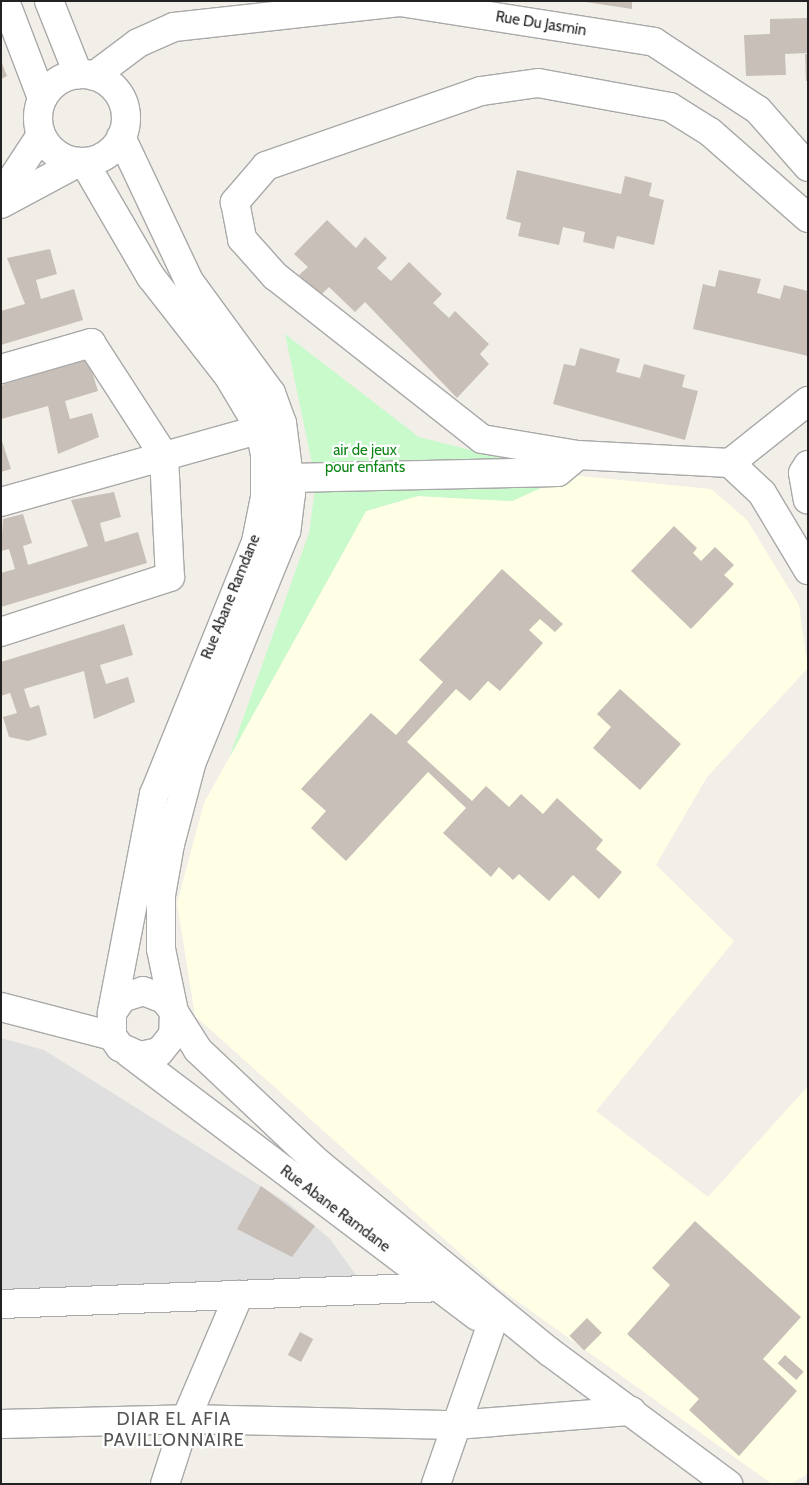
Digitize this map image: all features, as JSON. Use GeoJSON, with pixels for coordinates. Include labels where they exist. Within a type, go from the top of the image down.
{"type":"FeatureCollection","features":[{"type":"Feature","properties":{"kind":"street"},"geometry":{"type":"LineString","coordinates":[[5,1],[42,98]]}},
{"type":"Feature","properties":{"kind":"street"},"geometry":{"type":"LineString","coordinates":[[49,1],[86,75]]}},
{"type":"Feature","properties":{"kind":"street","name":"Rue Du Jasmin"},"geometry":{"type":"LineString","coordinates":[[86,75],[138,43],[174,27],[400,2],[654,42],[758,110],[808,167]]}},
{"type":"Feature","properties":{"kind":"street"},"geometry":{"type":"LineString","coordinates":[[1,204],[81,162],[106,155],[122,137],[126,119],[122,100],[111,85],[86,75],[58,82],[42,98],[38,116],[41,135],[56,153],[81,162]]}},
{"type":"Feature","properties":{"kind":"street"},"geometry":{"type":"LineString","coordinates":[[808,218],[710,132],[670,108],[538,83],[481,92],[266,166],[235,202],[242,239],[276,276],[482,439],[578,455],[730,463],[762,494],[808,570]]}},
{"type":"Feature","properties":{"kind":"street"},"geometry":{"type":"LineString","coordinates":[[1,196],[41,135]]}},
{"type":"Feature","properties":{"kind":"street"},"geometry":{"type":"LineString","coordinates":[[1,1007],[118,1034],[151,1055],[168,1044],[173,1034],[174,1012],[161,949],[161,896],[170,844],[192,761],[286,532],[290,478],[282,423],[271,393],[189,281],[122,137]]}},
{"type":"Feature","properties":{"kind":"street","name":"Rue Abane Ramdane"},"geometry":{"type":"LineString","coordinates":[[81,162],[152,277],[228,377],[260,429],[265,497],[256,542],[154,794],[118,1034],[438,1287],[491,1326],[550,1352]]}},
{"type":"Feature","properties":{"kind":"street"},"geometry":{"type":"LineString","coordinates":[[1,369],[91,343],[164,456],[170,577],[1,632]]}},
{"type":"Feature","properties":{"kind":"street"},"geometry":{"type":"LineString","coordinates":[[730,463],[808,401]]}},
{"type":"Feature","properties":{"kind":"street"},"geometry":{"type":"LineString","coordinates":[[1,502],[260,429]]}},
{"type":"Feature","properties":{"kind":"street"},"geometry":{"type":"LineString","coordinates":[[290,478],[558,472],[578,455]]}},
{"type":"Feature","properties":{"kind":"street"},"geometry":{"type":"LineString","coordinates":[[808,465],[803,473],[808,500]]}},
{"type":"Feature","properties":{"kind":"street"},"geometry":{"type":"LineString","coordinates":[[118,1034],[122,998],[143,991],[164,999],[198,1050],[262,1112],[550,1352],[728,1484]]}},
{"type":"Feature","properties":{"kind":"street"},"geometry":{"type":"LineString","coordinates":[[1,1304],[438,1287]]}},
{"type":"Feature","properties":{"kind":"street"},"geometry":{"type":"LineString","coordinates":[[165,1484],[186,1419],[239,1295]]}},
{"type":"Feature","properties":{"kind":"street"},"geometry":{"type":"LineString","coordinates":[[436,1484],[491,1326]]}},
{"type":"Feature","properties":{"kind":"street"},"geometry":{"type":"LineString","coordinates":[[1,1424],[186,1419],[456,1426],[631,1411]]}},
{"type":"Feature","properties":{"kind":"shaded area"},"geometry":{"type":"Polygon","coordinates":[[[570,475],[711,489],[747,520],[799,605],[808,668],[707,777],[656,865],[734,941],[596,1111],[708,1197],[808,1086],[808,1474],[790,1484],[772,1484],[499,1288],[195,1016],[177,903],[204,803],[366,511],[418,496],[512,501],[570,475]]]}},
{"type":"Feature","properties":{"kind":"shaded area"},"geometry":{"type":"Polygon","coordinates":[[[1,1038],[44,1050],[288,1203],[330,1239],[367,1290],[1,1292],[1,1038]]]}},
{"type":"Feature","properties":{"kind":"green space","name":"air de jeux pour enfants"},"geometry":{"type":"Polygon","coordinates":[[[285,334],[419,437],[570,475],[512,501],[418,496],[366,511],[229,758],[309,533],[316,482],[285,334]]]}},
{"type":"Feature","properties":{"kind":"building"},"geometry":{"type":"Polygon","coordinates":[[[579,1],[632,1],[632,9],[579,1]]]}},
{"type":"Feature","properties":{"kind":"building"},"geometry":{"type":"Polygon","coordinates":[[[808,18],[808,53],[785,54],[786,75],[746,76],[744,35],[770,34],[770,19],[808,18]]]}},
{"type":"Feature","properties":{"kind":"building"},"geometry":{"type":"Polygon","coordinates":[[[805,54],[808,54],[808,81],[806,81],[805,54]]]}},
{"type":"Feature","properties":{"kind":"building"},"geometry":{"type":"Polygon","coordinates":[[[1,61],[7,76],[1,79],[1,61]]]}},
{"type":"Feature","properties":{"kind":"building"},"geometry":{"type":"Polygon","coordinates":[[[517,170],[621,194],[625,176],[652,183],[649,196],[664,200],[654,245],[617,236],[614,249],[583,242],[585,232],[563,227],[559,245],[518,236],[521,223],[506,219],[517,170]]]}},
{"type":"Feature","properties":{"kind":"building"},"geometry":{"type":"Polygon","coordinates":[[[327,220],[356,248],[365,237],[387,258],[377,268],[391,281],[409,262],[442,294],[433,303],[449,318],[455,311],[489,344],[480,354],[489,364],[457,398],[365,302],[355,312],[329,287],[321,295],[299,275],[308,267],[294,254],[327,220]]]}},
{"type":"Feature","properties":{"kind":"building"},"geometry":{"type":"Polygon","coordinates":[[[50,249],[57,274],[36,280],[41,299],[74,289],[83,320],[1,345],[1,311],[25,304],[7,258],[50,249]]]}},
{"type":"Feature","properties":{"kind":"building"},"geometry":{"type":"Polygon","coordinates":[[[719,270],[761,279],[757,293],[780,299],[784,285],[808,291],[808,356],[693,329],[703,284],[715,287],[719,270]]]}},
{"type":"Feature","properties":{"kind":"building"},"geometry":{"type":"Polygon","coordinates":[[[580,348],[620,359],[616,372],[640,378],[644,364],[685,375],[682,387],[698,391],[685,440],[553,404],[564,364],[575,366],[580,348]]]}},
{"type":"Feature","properties":{"kind":"building"},"geometry":{"type":"Polygon","coordinates":[[[88,359],[98,391],[65,401],[70,419],[92,413],[99,437],[58,454],[48,406],[1,419],[1,385],[88,359]]]}},
{"type":"Feature","properties":{"kind":"building"},"geometry":{"type":"Polygon","coordinates":[[[1,438],[11,469],[1,472],[1,438]]]}},
{"type":"Feature","properties":{"kind":"building"},"geometry":{"type":"Polygon","coordinates":[[[114,492],[121,517],[100,523],[105,542],[138,532],[147,563],[1,607],[1,573],[15,569],[9,549],[1,551],[3,519],[23,514],[32,543],[23,546],[28,565],[88,546],[71,500],[114,492]]]}},
{"type":"Feature","properties":{"kind":"building"},"geometry":{"type":"Polygon","coordinates":[[[674,526],[697,548],[693,553],[701,561],[715,547],[734,565],[724,575],[734,584],[691,629],[631,571],[674,526]]]}},
{"type":"Feature","properties":{"kind":"building"},"geometry":{"type":"Polygon","coordinates":[[[502,569],[563,624],[555,632],[540,619],[529,630],[543,643],[500,691],[488,681],[470,701],[456,689],[407,742],[472,801],[486,786],[509,807],[521,794],[543,814],[557,798],[603,840],[596,849],[622,872],[599,899],[573,875],[549,901],[519,874],[513,880],[499,867],[491,877],[443,833],[466,808],[428,772],[346,861],[311,828],[326,811],[301,789],[371,713],[396,735],[443,682],[419,660],[502,569]]]}},
{"type":"Feature","properties":{"kind":"building"},"geometry":{"type":"Polygon","coordinates":[[[124,624],[133,655],[100,665],[106,684],[128,677],[135,702],[94,719],[84,671],[24,689],[30,708],[39,705],[47,735],[28,741],[9,737],[3,717],[17,713],[10,693],[1,696],[1,662],[124,624]]]}},
{"type":"Feature","properties":{"kind":"building"},"geometry":{"type":"Polygon","coordinates":[[[620,689],[681,744],[640,790],[593,748],[611,727],[597,714],[620,689]]]}},
{"type":"Feature","properties":{"kind":"building"},"geometry":{"type":"Polygon","coordinates":[[[261,1186],[315,1226],[292,1257],[237,1229],[261,1186]]]}},
{"type":"Feature","properties":{"kind":"building"},"geometry":{"type":"Polygon","coordinates":[[[695,1221],[801,1317],[763,1359],[797,1391],[739,1456],[689,1410],[699,1399],[627,1334],[670,1285],[652,1268],[695,1221]]]}},
{"type":"Feature","properties":{"kind":"building"},"geometry":{"type":"Polygon","coordinates":[[[587,1318],[602,1333],[584,1351],[569,1336],[587,1318]]]}},
{"type":"Feature","properties":{"kind":"building"},"geometry":{"type":"Polygon","coordinates":[[[300,1332],[313,1339],[301,1362],[288,1355],[300,1332]]]}},
{"type":"Feature","properties":{"kind":"building"},"geometry":{"type":"Polygon","coordinates":[[[785,1355],[804,1372],[796,1380],[778,1363],[785,1355]]]}},
{"type":"Feature","properties":{"kind":"district","name":"DIAR EL AFIA PAVILLONNAIRE"},"geometry":{"type":"Point","coordinates":[174,1430]}}]}
